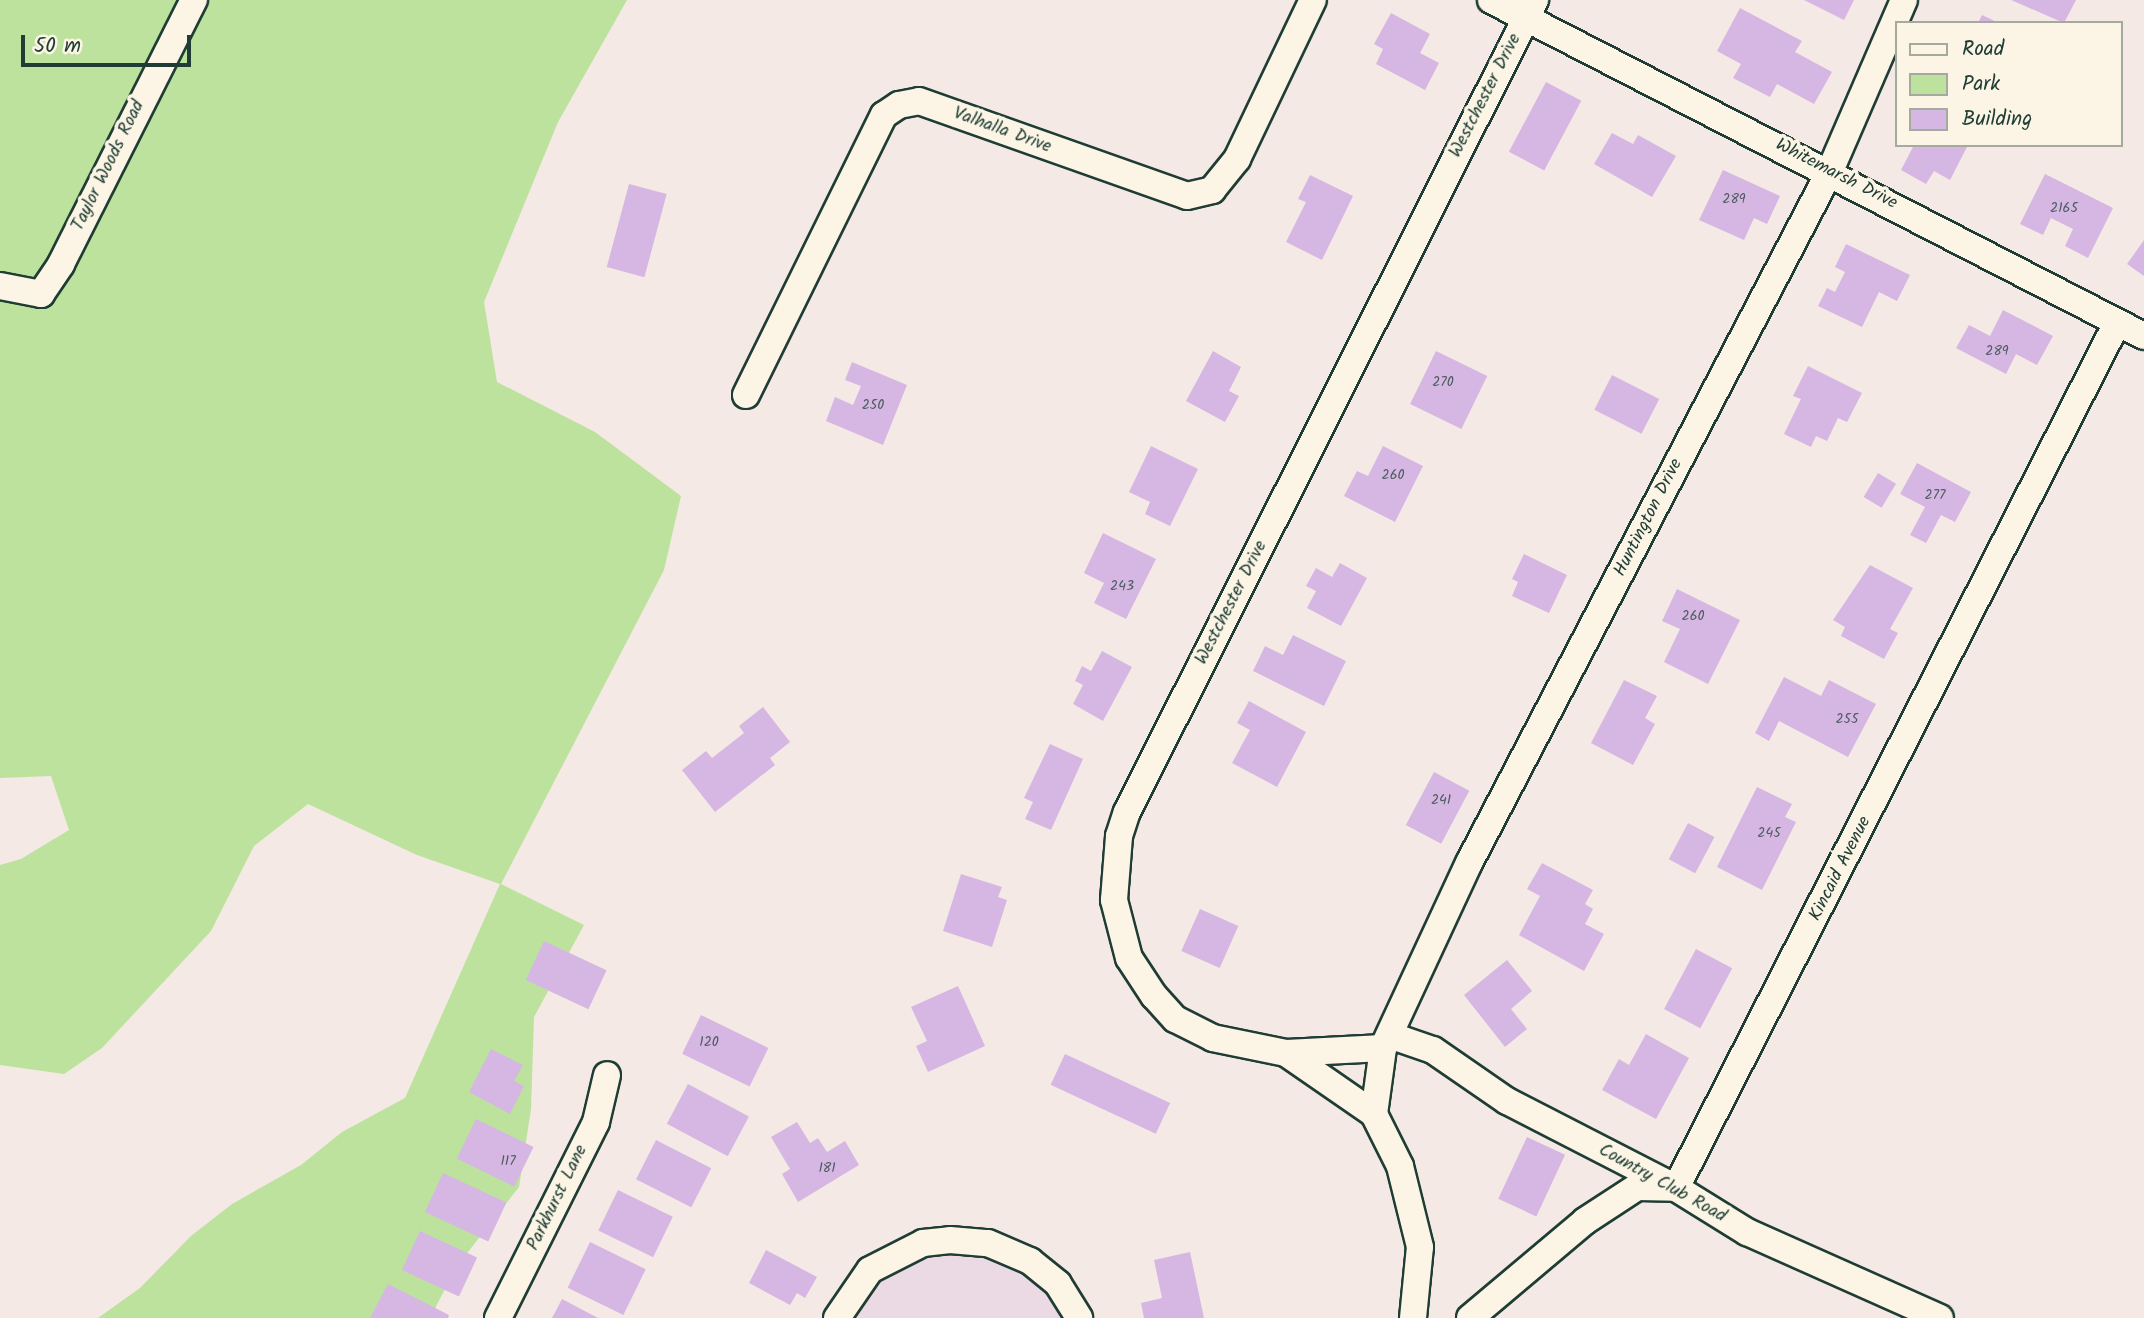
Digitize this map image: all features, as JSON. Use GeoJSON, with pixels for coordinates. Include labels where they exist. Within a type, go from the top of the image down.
{"type":"FeatureCollection","features":[{"type":"Feature","properties":{"kind":"street","name":"Taylor Woods Road"},"geometry":{"type":"LineString","coordinates":[[0,286],[41,294],[61,264],[194,0]]}},
{"type":"Feature","properties":{"kind":"street","name":"Valhalla Drive"},"geometry":{"type":"LineString","coordinates":[[746,395],[884,116],[899,105],[919,101],[1187,197],[1212,190],[1237,159],[1313,0]]}},
{"type":"Feature","properties":{"kind":"street"},"geometry":{"type":"LineString","coordinates":[[1491,0],[1530,9]]}},
{"type":"Feature","properties":{"kind":"street","name":"Huntington Drive"},"geometry":{"type":"LineString","coordinates":[[1374,1114],[1387,1042],[1469,863],[1830,171],[1904,0]]}},
{"type":"Feature","properties":{"kind":"street","name":"Whitemarsh Drive"},"geometry":{"type":"LineString","coordinates":[[1530,9],[2144,336]]}},
{"type":"Feature","properties":{"kind":"street","name":"Westchester Drive"},"geometry":{"type":"LineString","coordinates":[[1387,1042],[1286,1053],[1213,1038],[1175,1019],[1154,996],[1129,958],[1114,900],[1119,836],[1127,812],[1530,9]]}},
{"type":"Feature","properties":{"kind":"street","name":"Kincaid Avenue"},"geometry":{"type":"LineString","coordinates":[[1676,1188],[2117,323]]}},
{"type":"Feature","properties":{"kind":"street","name":"Country Club Road"},"geometry":{"type":"LineString","coordinates":[[1387,1042],[1433,1050],[1507,1101],[1676,1188],[1747,1232],[1940,1318]]}},
{"type":"Feature","properties":{"kind":"street"},"geometry":{"type":"LineString","coordinates":[[1286,1053],[1374,1114],[1401,1166],[1420,1247],[1413,1318]]}},
{"type":"Feature","properties":{"kind":"street","name":"Parkhurst Lane"},"geometry":{"type":"LineString","coordinates":[[498,1318],[596,1122],[607,1074]]}},
{"type":"Feature","properties":{"kind":"street"},"geometry":{"type":"LineString","coordinates":[[1470,1318],[1585,1221],[1637,1186],[1676,1188]]}},
{"type":"Feature","properties":{"kind":"street"},"geometry":{"type":"LineString","coordinates":[[837,1318],[870,1270],[923,1243],[950,1240],[988,1243],[1030,1261],[1058,1284],[1079,1318]]}},
{"type":"Feature","properties":{"kind":"shaded area"},"geometry":{"type":"Polygon","coordinates":[[[952,1252],[986,1255],[1024,1271],[1048,1291],[1065,1318],[852,1318],[879,1280],[929,1255],[952,1252]]]}},
{"type":"Feature","properties":{"kind":"green space"},"geometry":{"type":"Polygon","coordinates":[[[0,0],[179,0],[71,218],[33,282],[0,274],[0,0]]]}},
{"type":"Feature","properties":{"kind":"green space"},"geometry":{"type":"Polygon","coordinates":[[[209,0],[627,0],[558,122],[484,302],[497,382],[595,432],[681,496],[664,570],[501,884],[584,925],[534,1017],[531,1109],[519,1187],[457,1266],[430,1318],[98,1318],[140,1288],[191,1236],[232,1204],[301,1165],[342,1132],[405,1098],[500,884],[417,855],[308,804],[254,846],[211,931],[102,1048],[64,1074],[0,1065],[0,865],[21,859],[69,830],[51,776],[0,778],[0,298],[25,305],[52,301],[95,230],[209,0]]]}},
{"type":"Feature","properties":{"kind":"building"},"geometry":{"type":"Polygon","coordinates":[[[1804,0],[1854,0],[1844,20],[1804,0]]]}},
{"type":"Feature","properties":{"kind":"building"},"geometry":{"type":"Polygon","coordinates":[[[2011,0],[2076,0],[2065,21],[2011,0]]]}},
{"type":"Feature","properties":{"kind":"building"},"geometry":{"type":"Polygon","coordinates":[[[1740,8],[1802,41],[1795,52],[1832,72],[1814,104],[1777,84],[1770,97],[1733,78],[1741,64],[1717,51],[1740,8]]]}},
{"type":"Feature","properties":{"kind":"building"},"geometry":{"type":"Polygon","coordinates":[[[1391,13],[1430,34],[1420,53],[1439,63],[1425,90],[1376,64],[1383,49],[1374,44],[1391,13]]]}},
{"type":"Feature","properties":{"kind":"building"},"geometry":{"type":"Polygon","coordinates":[[[1982,15],[1995,21],[1979,21],[1982,15]]]}},
{"type":"Feature","properties":{"kind":"building"},"geometry":{"type":"Polygon","coordinates":[[[1546,82],[1581,101],[1544,171],[1509,152],[1546,82]]]}},
{"type":"Feature","properties":{"kind":"building"},"geometry":{"type":"Polygon","coordinates":[[[1612,133],[1633,144],[1638,135],[1676,156],[1652,197],[1594,164],[1612,133]]]}},
{"type":"Feature","properties":{"kind":"building"},"geometry":{"type":"Polygon","coordinates":[[[1913,147],[1967,147],[1950,180],[1934,171],[1926,184],[1901,170],[1913,147]]]}},
{"type":"Feature","properties":{"kind":"building"},"geometry":{"type":"Polygon","coordinates":[[[1723,170],[1780,196],[1767,224],[1754,218],[1744,240],[1699,220],[1723,170]]]}},
{"type":"Feature","properties":{"kind":"building"},"geometry":{"type":"Polygon","coordinates":[[[2045,174],[2113,208],[2088,258],[2065,246],[2073,229],[2051,218],[2043,235],[2020,224],[2045,174]]]}},
{"type":"Feature","properties":{"kind":"building"},"geometry":{"type":"Polygon","coordinates":[[[1310,175],[1353,196],[1322,260],[1286,242],[1306,202],[1298,199],[1310,175]]]}},
{"type":"Feature","properties":{"kind":"building"},"geometry":{"type":"Polygon","coordinates":[[[629,184],[667,194],[644,277],[607,267],[629,184]]]}},
{"type":"Feature","properties":{"kind":"building"},"geometry":{"type":"Polygon","coordinates":[[[2144,240],[2144,276],[2127,264],[2144,240]]]}},
{"type":"Feature","properties":{"kind":"building"},"geometry":{"type":"Polygon","coordinates":[[[1846,244],[1910,275],[1897,301],[1879,292],[1862,327],[1818,306],[1827,288],[1835,292],[1845,272],[1835,267],[1846,244]]]}},
{"type":"Feature","properties":{"kind":"building"},"geometry":{"type":"Polygon","coordinates":[[[2003,310],[2053,336],[2037,365],[2016,354],[2006,374],[1956,348],[1969,325],[1990,336],[2003,310]]]}},
{"type":"Feature","properties":{"kind":"building"},"geometry":{"type":"Polygon","coordinates":[[[1213,351],[1241,367],[1229,391],[1239,396],[1225,422],[1186,401],[1213,351]]]}},
{"type":"Feature","properties":{"kind":"building"},"geometry":{"type":"Polygon","coordinates":[[[1436,351],[1487,376],[1461,429],[1410,404],[1436,351]]]}},
{"type":"Feature","properties":{"kind":"building"},"geometry":{"type":"Polygon","coordinates":[[[852,362],[907,385],[883,445],[826,421],[835,397],[853,405],[861,386],[845,380],[852,362]]]}},
{"type":"Feature","properties":{"kind":"building"},"geometry":{"type":"Polygon","coordinates":[[[1808,366],[1862,393],[1847,422],[1838,418],[1827,441],[1816,436],[1811,447],[1784,434],[1801,399],[1793,396],[1808,366]]]}},
{"type":"Feature","properties":{"kind":"building"},"geometry":{"type":"Polygon","coordinates":[[[1612,375],[1659,399],[1642,434],[1594,410],[1612,375]]]}},
{"type":"Feature","properties":{"kind":"building"},"geometry":{"type":"Polygon","coordinates":[[[1151,446],[1198,469],[1170,526],[1145,514],[1150,502],[1129,492],[1151,446]]]}},
{"type":"Feature","properties":{"kind":"building"},"geometry":{"type":"Polygon","coordinates":[[[1383,446],[1423,466],[1395,522],[1344,496],[1357,471],[1368,476],[1383,446]]]}},
{"type":"Feature","properties":{"kind":"building"},"geometry":{"type":"Polygon","coordinates":[[[1917,463],[1971,492],[1955,522],[1941,515],[1926,543],[1910,535],[1925,507],[1900,494],[1917,463]]]}},
{"type":"Feature","properties":{"kind":"building"},"geometry":{"type":"Polygon","coordinates":[[[1878,473],[1896,484],[1882,508],[1864,497],[1878,473]]]}},
{"type":"Feature","properties":{"kind":"building"},"geometry":{"type":"Polygon","coordinates":[[[1103,533],[1156,559],[1126,619],[1094,603],[1104,583],[1084,573],[1103,533]]]}},
{"type":"Feature","properties":{"kind":"building"},"geometry":{"type":"Polygon","coordinates":[[[1524,554],[1567,575],[1549,613],[1512,596],[1518,582],[1512,579],[1524,554]]]}},
{"type":"Feature","properties":{"kind":"building"},"geometry":{"type":"Polygon","coordinates":[[[1340,563],[1367,578],[1341,626],[1307,608],[1316,591],[1306,586],[1316,568],[1332,577],[1340,563]]]}},
{"type":"Feature","properties":{"kind":"building"},"geometry":{"type":"Polygon","coordinates":[[[1870,565],[1913,588],[1890,629],[1898,633],[1884,659],[1841,636],[1845,627],[1833,620],[1870,565]]]}},
{"type":"Feature","properties":{"kind":"building"},"geometry":{"type":"Polygon","coordinates":[[[1677,589],[1740,620],[1708,684],[1664,662],[1680,629],[1662,621],[1677,589]]]}},
{"type":"Feature","properties":{"kind":"building"},"geometry":{"type":"Polygon","coordinates":[[[1293,635],[1346,661],[1324,706],[1253,671],[1265,646],[1283,655],[1293,635]]]}},
{"type":"Feature","properties":{"kind":"building"},"geometry":{"type":"Polygon","coordinates":[[[1102,651],[1132,667],[1103,721],[1073,704],[1083,685],[1075,681],[1082,666],[1091,671],[1102,651]]]}},
{"type":"Feature","properties":{"kind":"building"},"geometry":{"type":"Polygon","coordinates":[[[1784,677],[1821,696],[1829,680],[1876,704],[1848,757],[1779,721],[1769,741],[1755,733],[1784,677]]]}},
{"type":"Feature","properties":{"kind":"building"},"geometry":{"type":"Polygon","coordinates":[[[1624,680],[1657,696],[1645,718],[1655,724],[1633,765],[1591,743],[1624,680]]]}},
{"type":"Feature","properties":{"kind":"building"},"geometry":{"type":"Polygon","coordinates":[[[1249,701],[1306,732],[1277,787],[1232,763],[1250,730],[1237,723],[1249,701]]]}},
{"type":"Feature","properties":{"kind":"building"},"geometry":{"type":"Polygon","coordinates":[[[763,707],[790,742],[770,758],[775,765],[715,812],[682,770],[706,751],[712,758],[744,733],[739,726],[763,707]]]}},
{"type":"Feature","properties":{"kind":"building"},"geometry":{"type":"Polygon","coordinates":[[[1050,744],[1083,759],[1051,830],[1025,819],[1033,802],[1024,798],[1050,744]]]}},
{"type":"Feature","properties":{"kind":"building"},"geometry":{"type":"Polygon","coordinates":[[[1434,772],[1469,791],[1441,844],[1406,825],[1434,772]]]}},
{"type":"Feature","properties":{"kind":"building"},"geometry":{"type":"Polygon","coordinates":[[[1757,787],[1792,804],[1785,817],[1796,822],[1762,890],[1717,867],[1757,787]]]}},
{"type":"Feature","properties":{"kind":"building"},"geometry":{"type":"Polygon","coordinates":[[[1688,823],[1714,837],[1695,873],[1669,859],[1688,823]]]}},
{"type":"Feature","properties":{"kind":"building"},"geometry":{"type":"Polygon","coordinates":[[[1542,863],[1593,890],[1585,904],[1593,909],[1585,924],[1604,934],[1584,971],[1519,935],[1540,896],[1527,889],[1542,863]]]}},
{"type":"Feature","properties":{"kind":"building"},"geometry":{"type":"Polygon","coordinates":[[[961,874],[1002,887],[998,897],[1007,900],[992,947],[943,931],[961,874]]]}},
{"type":"Feature","properties":{"kind":"building"},"geometry":{"type":"Polygon","coordinates":[[[1200,909],[1238,926],[1220,968],[1181,951],[1200,909]]]}},
{"type":"Feature","properties":{"kind":"building"},"geometry":{"type":"Polygon","coordinates":[[[544,941],[607,970],[588,1009],[526,980],[544,941]]]}},
{"type":"Feature","properties":{"kind":"building"},"geometry":{"type":"Polygon","coordinates":[[[1696,949],[1732,968],[1700,1028],[1664,1009],[1696,949]]]}},
{"type":"Feature","properties":{"kind":"building"},"geometry":{"type":"Polygon","coordinates":[[[1507,960],[1532,991],[1511,1009],[1527,1029],[1505,1047],[1464,995],[1507,960]]]}},
{"type":"Feature","properties":{"kind":"building"},"geometry":{"type":"Polygon","coordinates":[[[958,986],[985,1046],[928,1072],[916,1046],[927,1041],[911,1007],[958,986]]]}},
{"type":"Feature","properties":{"kind":"building"},"geometry":{"type":"Polygon","coordinates":[[[701,1015],[768,1048],[750,1087],[682,1054],[701,1015]]]}},
{"type":"Feature","properties":{"kind":"building"},"geometry":{"type":"Polygon","coordinates":[[[1646,1034],[1689,1058],[1656,1119],[1602,1090],[1619,1059],[1629,1065],[1646,1034]]]}},
{"type":"Feature","properties":{"kind":"building"},"geometry":{"type":"Polygon","coordinates":[[[491,1049],[523,1065],[514,1081],[524,1086],[510,1114],[469,1092],[491,1049]]]}},
{"type":"Feature","properties":{"kind":"building"},"geometry":{"type":"Polygon","coordinates":[[[1065,1054],[1170,1103],[1156,1134],[1051,1085],[1065,1054]]]}},
{"type":"Feature","properties":{"kind":"building"},"geometry":{"type":"Polygon","coordinates":[[[688,1084],[749,1116],[728,1156],[667,1124],[688,1084]]]}},
{"type":"Feature","properties":{"kind":"building"},"geometry":{"type":"Polygon","coordinates":[[[476,1119],[534,1147],[514,1187],[457,1159],[476,1119]]]}},
{"type":"Feature","properties":{"kind":"building"},"geometry":{"type":"Polygon","coordinates":[[[797,1122],[810,1143],[818,1138],[827,1152],[845,1141],[859,1165],[798,1202],[782,1174],[790,1169],[771,1137],[797,1122]]]}},
{"type":"Feature","properties":{"kind":"building"},"geometry":{"type":"Polygon","coordinates":[[[1527,1137],[1565,1155],[1536,1216],[1498,1199],[1527,1137]]]}},
{"type":"Feature","properties":{"kind":"building"},"geometry":{"type":"Polygon","coordinates":[[[656,1140],[711,1168],[691,1207],[636,1179],[656,1140]]]}},
{"type":"Feature","properties":{"kind":"building"},"geometry":{"type":"Polygon","coordinates":[[[443,1173],[506,1203],[488,1242],[425,1212],[443,1173]]]}},
{"type":"Feature","properties":{"kind":"building"},"geometry":{"type":"Polygon","coordinates":[[[618,1190],[673,1217],[653,1257],[598,1230],[618,1190]]]}},
{"type":"Feature","properties":{"kind":"building"},"geometry":{"type":"Polygon","coordinates":[[[420,1231],[477,1258],[459,1297],[402,1270],[420,1231]]]}},
{"type":"Feature","properties":{"kind":"building"},"geometry":{"type":"Polygon","coordinates":[[[590,1242],[646,1269],[623,1315],[568,1288],[590,1242]]]}},
{"type":"Feature","properties":{"kind":"building"},"geometry":{"type":"Polygon","coordinates":[[[766,1250],[817,1277],[805,1298],[797,1293],[790,1305],[749,1283],[766,1250]]]}},
{"type":"Feature","properties":{"kind":"building"},"geometry":{"type":"Polygon","coordinates":[[[1190,1252],[1204,1318],[1144,1318],[1141,1303],[1162,1298],[1154,1260],[1190,1252]]]}},
{"type":"Feature","properties":{"kind":"building"},"geometry":{"type":"Polygon","coordinates":[[[388,1284],[449,1315],[448,1318],[370,1318],[388,1284]]]}},
{"type":"Feature","properties":{"kind":"building"},"geometry":{"type":"Polygon","coordinates":[[[562,1299],[598,1318],[552,1318],[562,1299]]]}}]}
